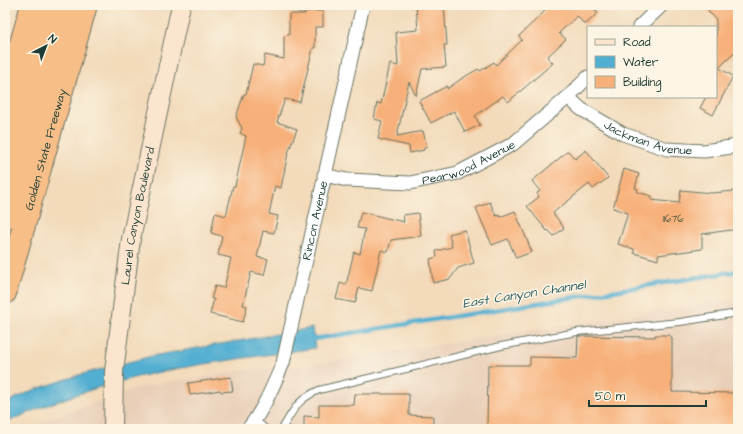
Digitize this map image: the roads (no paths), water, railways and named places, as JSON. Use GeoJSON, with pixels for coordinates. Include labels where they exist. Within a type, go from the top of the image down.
{"type":"FeatureCollection","features":[{"type":"Feature","properties":{"kind":"highway"},"geometry":{"type":"LineString","coordinates":[[5,98],[32,5]]}},
{"type":"Feature","properties":{"kind":"highway"},"geometry":{"type":"LineString","coordinates":[[5,153],[49,5]]}},
{"type":"Feature","properties":{"kind":"highway"},"geometry":{"type":"LineString","coordinates":[[5,218],[64,5]]}},
{"type":"Feature","properties":{"kind":"highway","name":"Golden State Freeway"},"geometry":{"type":"LineString","coordinates":[[5,293],[86,5]]}},
{"type":"Feature","properties":{"kind":"main road","name":"Laurel Canyon Boulevard"},"geometry":{"type":"LineString","coordinates":[[112,429],[114,371],[131,238],[181,5]]}},
{"type":"Feature","properties":{"kind":"street","name":"Rincon Avenue"},"geometry":{"type":"LineString","coordinates":[[252,424],[271,391],[283,363],[363,5]]}},
{"type":"Feature","properties":{"kind":"street"},"geometry":{"type":"LineString","coordinates":[[640,26],[655,7]]}},
{"type":"Feature","properties":{"kind":"street","name":"Pearwood Avenue"},"geometry":{"type":"LineString","coordinates":[[324,175],[347,180],[410,183],[458,173],[513,144],[568,97],[587,78]]}},
{"type":"Feature","properties":{"kind":"street","name":"Jackman Avenue"},"geometry":{"type":"LineString","coordinates":[[568,97],[581,109],[623,134],[667,149],[704,151],[738,146]]}},
{"type":"Feature","properties":{"kind":"lane"},"geometry":{"type":"LineString","coordinates":[[282,429],[296,406],[306,397],[319,390],[516,343],[576,332],[680,322],[738,313]]}},
{"type":"Feature","properties":{"kind":"lane"},"geometry":{"type":"LineString","coordinates":[[252,424],[266,429]]}},
{"type":"Feature","properties":{"kind":"water"},"geometry":{"type":"Polygon","coordinates":[[[312,328],[315,348],[235,359],[136,377],[78,394],[41,407],[5,423],[5,403],[34,390],[79,375],[152,356],[312,328]]]}},
{"type":"Feature","properties":{"kind":"waterway","name":"East Canyon Channel"},"geometry":{"type":"LineString","coordinates":[[314,339],[738,271]]}}]}
